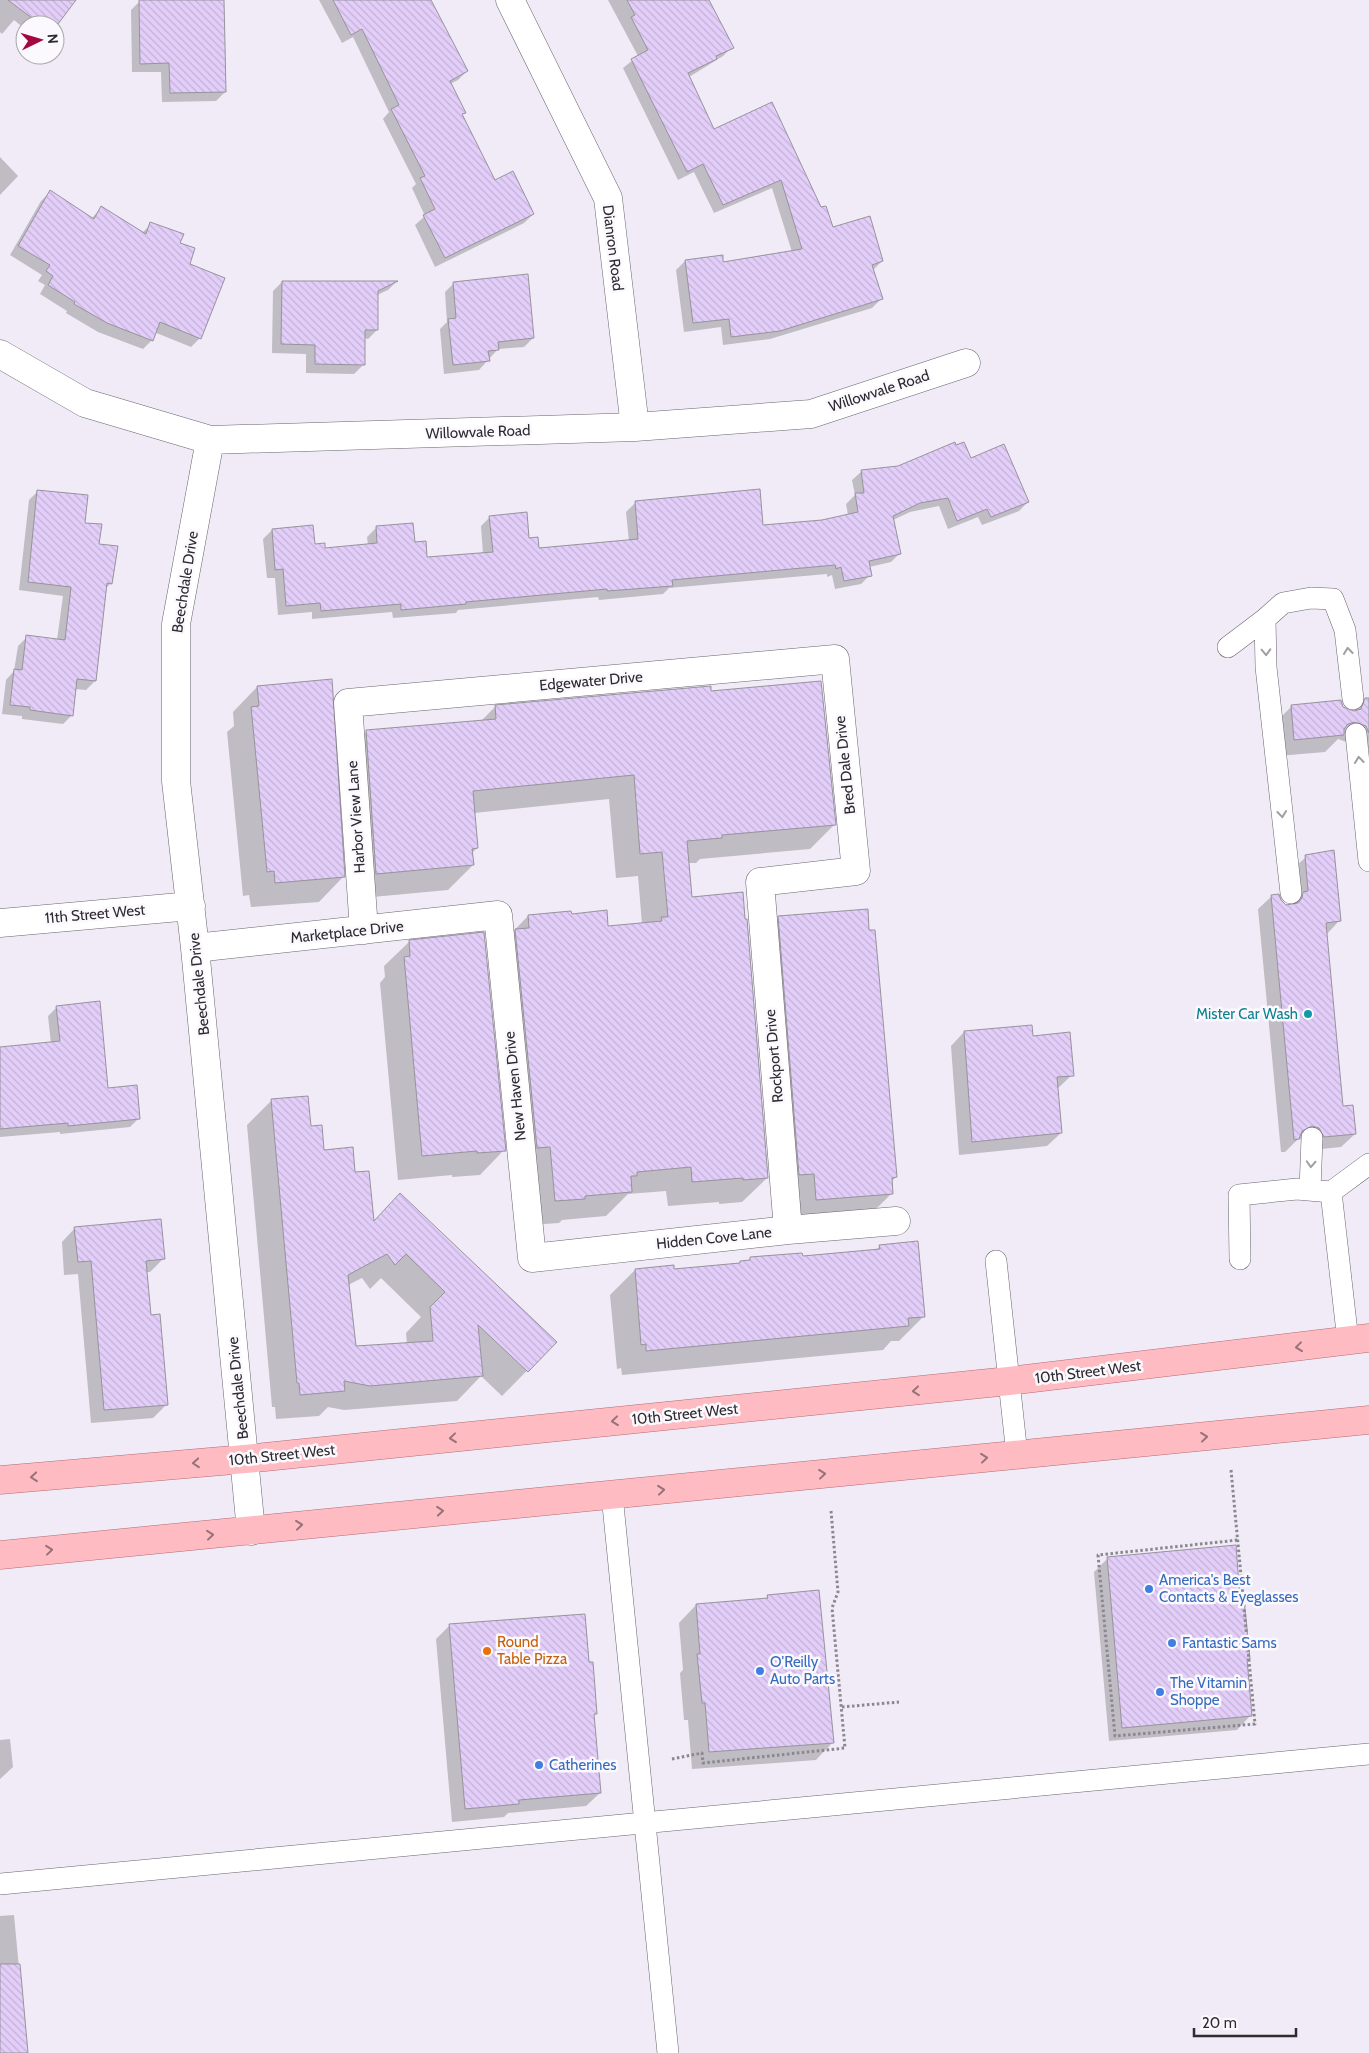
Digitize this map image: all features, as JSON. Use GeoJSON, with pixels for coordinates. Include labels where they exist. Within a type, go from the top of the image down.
{"type":"FeatureCollection","features":[{"type":"Feature","properties":{"kind":"main road","name":"10th Street West"},"geometry":{"type":"LineString","coordinates":[[0,1480],[245,1459],[1009,1381],[1358,1340]]}},
{"type":"Feature","properties":{"kind":"main road"},"geometry":{"type":"LineString","coordinates":[[0,1555],[1369,1420]]}},
{"type":"Feature","properties":{"kind":"street","name":"Dianron Road"},"geometry":{"type":"LineString","coordinates":[[510,0],[608,198],[635,427]]}},
{"type":"Feature","properties":{"kind":"street","name":"Willowvale Road"},"geometry":{"type":"LineString","coordinates":[[0,354],[85,403],[210,440],[635,427],[811,414],[966,363]]}},
{"type":"Feature","properties":{"kind":"street","name":"Beechdale Drive"},"geometry":{"type":"LineString","coordinates":[[210,440],[176,624],[176,781],[196,948],[251,1531]]}},
{"type":"Feature","properties":{"kind":"street","name":"Edgewater Drive"},"geometry":{"type":"LineString","coordinates":[[348,703],[835,659]]}},
{"type":"Feature","properties":{"kind":"street","name":"Bred Dale Drive"},"geometry":{"type":"LineString","coordinates":[[760,882],[856,872],[835,659]]}},
{"type":"Feature","properties":{"kind":"street","name":"Harbor View Lane"},"geometry":{"type":"LineString","coordinates":[[348,703],[364,930]]}},
{"type":"Feature","properties":{"kind":"street","name":"Rockport Drive"},"geometry":{"type":"LineString","coordinates":[[760,882],[788,1230]]}},
{"type":"Feature","properties":{"kind":"street","name":"11th Street West"},"geometry":{"type":"LineString","coordinates":[[0,923],[191,906]]}},
{"type":"Feature","properties":{"kind":"street","name":"Marketplace Drive"},"geometry":{"type":"LineString","coordinates":[[196,948],[498,915]]}},
{"type":"Feature","properties":{"kind":"street","name":"New Haven Drive"},"geometry":{"type":"LineString","coordinates":[[498,915],[532,1258]]}},
{"type":"Feature","properties":{"kind":"street","name":"Hidden Cove Lane"},"geometry":{"type":"LineString","coordinates":[[532,1258],[896,1220]]}},
{"type":"Feature","properties":{"kind":"lane"},"geometry":{"type":"LineString","coordinates":[[1228,646],[1265,619],[1283,603],[1311,598],[1333,599],[1345,630],[1353,699]]}},
{"type":"Feature","properties":{"kind":"lane"},"geometry":{"type":"LineString","coordinates":[[1265,619],[1266,667],[1291,893]]}},
{"type":"Feature","properties":{"kind":"lane"},"geometry":{"type":"LineString","coordinates":[[1356,734],[1369,861]]}},
{"type":"Feature","properties":{"kind":"lane"},"geometry":{"type":"LineString","coordinates":[[1310,1190],[1312,1138]]}},
{"type":"Feature","properties":{"kind":"lane"},"geometry":{"type":"LineString","coordinates":[[1240,1259],[1239,1195],[1297,1189],[1331,1192],[1369,1164]]}},
{"type":"Feature","properties":{"kind":"lane"},"geometry":{"type":"LineString","coordinates":[[1331,1192],[1358,1340]]}},
{"type":"Feature","properties":{"kind":"lane"},"geometry":{"type":"LineString","coordinates":[[996,1261],[1017,1455]]}},
{"type":"Feature","properties":{"kind":"lane"},"geometry":{"type":"LineString","coordinates":[[612,1495],[668,2053]]}},
{"type":"Feature","properties":{"kind":"lane"},"geometry":{"type":"LineString","coordinates":[[0,1884],[1369,1754]]}},
{"type":"Feature","properties":{"kind":"path"},"geometry":{"type":"LineString","coordinates":[[1231,1470],[1238,1540],[1255,1724],[1115,1736],[1098,1556],[1238,1540]]}},
{"type":"Feature","properties":{"kind":"path"},"geometry":{"type":"LineString","coordinates":[[672,1759],[702,1753],[703,1763],[845,1748],[832,1608],[838,1592],[831,1511]]}},
{"type":"Feature","properties":{"kind":"path"},"geometry":{"type":"LineString","coordinates":[[842,1707],[899,1702]]}},
{"type":"Feature","properties":{"kind":"building"},"geometry":{"type":"Polygon","coordinates":[[[8,0],[76,0],[65,15],[28,15],[8,0]]]}},
{"type":"Feature","properties":{"kind":"building"},"geometry":{"type":"Polygon","coordinates":[[[139,0],[224,0],[226,92],[170,93],[169,63],[140,64],[139,0]]]}},
{"type":"Feature","properties":{"kind":"building"},"geometry":{"type":"Polygon","coordinates":[[[333,0],[431,0],[468,71],[450,81],[466,113],[462,114],[495,180],[513,171],[534,214],[445,258],[423,215],[435,209],[420,178],[425,176],[391,109],[399,105],[362,29],[351,35],[333,0]]]}},
{"type":"Feature","properties":{"kind":"building"},"geometry":{"type":"Polygon","coordinates":[[[627,0],[709,0],[734,48],[716,56],[717,59],[688,73],[714,129],[772,102],[821,207],[826,206],[833,227],[870,216],[883,261],[872,265],[883,299],[780,331],[731,337],[729,319],[693,323],[685,260],[723,255],[723,262],[802,249],[781,180],[723,205],[703,164],[687,172],[631,59],[648,50],[631,17],[635,15],[627,0]]]}},
{"type":"Feature","properties":{"kind":"building"},"geometry":{"type":"Polygon","coordinates":[[[50,190],[94,219],[101,206],[146,234],[150,222],[184,234],[180,243],[195,248],[190,264],[225,278],[201,339],[160,322],[153,341],[107,323],[74,304],[75,302],[48,285],[53,276],[46,271],[50,265],[18,246],[50,190]]]}},
{"type":"Feature","properties":{"kind":"building"},"geometry":{"type":"Polygon","coordinates":[[[528,274],[534,338],[498,342],[499,350],[488,351],[490,361],[453,365],[448,319],[456,318],[453,282],[528,274]]]}},
{"type":"Feature","properties":{"kind":"building"},"geometry":{"type":"Polygon","coordinates":[[[282,281],[398,281],[378,291],[378,330],[365,330],[365,365],[315,364],[315,345],[281,344],[282,281]]]}},
{"type":"Feature","properties":{"kind":"building"},"geometry":{"type":"Polygon","coordinates":[[[955,442],[956,445],[964,442],[971,458],[1004,444],[1029,502],[991,517],[987,509],[957,521],[948,498],[920,503],[893,516],[901,554],[869,561],[872,576],[844,581],[841,567],[836,569],[835,565],[672,580],[673,586],[607,591],[607,589],[401,610],[401,604],[321,611],[320,603],[286,606],[283,569],[275,570],[272,529],[313,525],[315,544],[325,543],[325,548],[377,543],[376,526],[413,523],[415,542],[426,541],[427,557],[493,552],[489,516],[527,512],[529,538],[538,537],[539,548],[638,539],[635,501],[760,489],[763,525],[822,520],[858,512],[855,493],[864,493],[861,470],[898,466],[955,442]]]}},
{"type":"Feature","properties":{"kind":"building"},"geometry":{"type":"Polygon","coordinates":[[[37,490],[88,495],[85,523],[102,524],[99,544],[118,546],[112,584],[107,583],[96,681],[77,679],[73,716],[10,705],[14,669],[22,670],[26,635],[65,640],[71,587],[28,582],[37,490]]]}},
{"type":"Feature","properties":{"kind":"building"},"geometry":{"type":"Polygon","coordinates":[[[332,679],[345,877],[275,883],[274,871],[267,872],[251,707],[259,706],[257,686],[332,679]]]}},
{"type":"Feature","properties":{"kind":"building"},"geometry":{"type":"Polygon","coordinates":[[[821,681],[836,825],[722,835],[722,838],[687,841],[692,897],[743,892],[745,919],[747,919],[768,1178],[692,1182],[691,1167],[637,1172],[637,1176],[631,1176],[632,1192],[555,1201],[550,1147],[537,1148],[515,929],[529,928],[528,915],[571,911],[572,914],[607,910],[608,926],[662,921],[661,917],[668,917],[662,852],[640,854],[634,775],[473,791],[478,848],[472,849],[474,865],[376,874],[366,730],[496,719],[495,705],[711,686],[711,691],[821,681]]]}},
{"type":"Feature","properties":{"kind":"building"},"geometry":{"type":"Polygon","coordinates":[[[1365,698],[1369,698],[1369,733],[1366,726],[1355,722],[1348,724],[1344,729],[1344,735],[1294,740],[1291,705],[1341,700],[1343,707],[1354,711],[1361,709],[1365,698]]]}},
{"type":"Feature","properties":{"kind":"building","name":"Mister Car Wash"},"geometry":{"type":"Polygon","coordinates":[[[1334,850],[1341,921],[1326,923],[1343,1106],[1353,1105],[1356,1134],[1324,1137],[1319,1128],[1312,1126],[1302,1131],[1299,1139],[1294,1140],[1271,895],[1279,894],[1281,900],[1286,905],[1298,903],[1302,898],[1303,892],[1308,891],[1305,855],[1334,850]]]}},
{"type":"Feature","properties":{"kind":"building"},"geometry":{"type":"Polygon","coordinates":[[[868,909],[869,930],[875,930],[897,1177],[892,1178],[893,1194],[816,1200],[814,1174],[799,1175],[778,916],[868,909]]]}},
{"type":"Feature","properties":{"kind":"building"},"geometry":{"type":"Polygon","coordinates":[[[484,932],[506,1151],[477,1153],[477,1151],[422,1156],[404,957],[410,956],[409,940],[484,932]]]}},
{"type":"Feature","properties":{"kind":"building"},"geometry":{"type":"Polygon","coordinates":[[[100,1001],[108,1088],[137,1085],[140,1119],[68,1126],[68,1123],[0,1129],[0,1047],[60,1041],[56,1006],[100,1001]]]}},
{"type":"Feature","properties":{"kind":"building"},"geometry":{"type":"Polygon","coordinates":[[[1032,1025],[1033,1036],[1070,1032],[1074,1076],[1057,1077],[1062,1133],[972,1142],[964,1031],[1032,1025]]]}},
{"type":"Feature","properties":{"kind":"building"},"geometry":{"type":"Polygon","coordinates":[[[308,1096],[311,1126],[322,1125],[324,1150],[353,1147],[355,1172],[369,1171],[374,1221],[400,1193],[557,1342],[528,1372],[478,1325],[483,1376],[370,1386],[344,1381],[345,1391],[300,1395],[299,1383],[297,1383],[271,1099],[308,1096]],[[387,1254],[348,1275],[356,1346],[433,1341],[430,1307],[445,1292],[406,1254],[395,1265],[387,1254]]]}},
{"type":"Feature","properties":{"kind":"building"},"geometry":{"type":"Polygon","coordinates":[[[161,1219],[165,1259],[146,1261],[151,1315],[160,1314],[168,1405],[104,1410],[91,1261],[78,1262],[74,1227],[161,1219]]]}},
{"type":"Feature","properties":{"kind":"building"},"geometry":{"type":"Polygon","coordinates":[[[918,1241],[925,1317],[908,1318],[909,1326],[646,1351],[646,1344],[641,1345],[635,1269],[674,1265],[674,1269],[740,1263],[740,1261],[750,1260],[750,1257],[802,1253],[803,1256],[880,1249],[879,1245],[918,1241]]]}},
{"type":"Feature","properties":{"kind":"building"},"geometry":{"type":"Polygon","coordinates":[[[1236,1545],[1240,1600],[1244,1599],[1250,1659],[1247,1659],[1252,1716],[1122,1728],[1107,1557],[1236,1545]]]}},
{"type":"Feature","properties":{"kind":"building","name":"O'Reilly Auto Parts"},"geometry":{"type":"Polygon","coordinates":[[[819,1590],[834,1743],[709,1752],[705,1703],[702,1703],[697,1654],[700,1654],[696,1604],[768,1598],[767,1595],[819,1590]]]}},
{"type":"Feature","properties":{"kind":"building"},"geometry":{"type":"Polygon","coordinates":[[[585,1614],[589,1662],[593,1662],[597,1714],[594,1714],[601,1793],[519,1800],[519,1804],[465,1809],[449,1624],[585,1614]]]}},
{"type":"Feature","properties":{"kind":"building"},"geometry":{"type":"Polygon","coordinates":[[[0,1964],[20,1964],[28,2053],[0,2053],[0,1964]]]}},
{"type":"Feature","properties":{"kind":"place","name":"Mister Car Wash"},"geometry":{"type":"Point","coordinates":[1308,1014]}},
{"type":"Feature","properties":{"kind":"place","name":"America's Best Contacts & Eyeglasses"},"geometry":{"type":"Point","coordinates":[1149,1589]}},
{"type":"Feature","properties":{"kind":"place","name":"Fantastic Sams"},"geometry":{"type":"Point","coordinates":[1172,1643]}},
{"type":"Feature","properties":{"kind":"place","name":"Round Table Pizza"},"geometry":{"type":"Point","coordinates":[487,1651]}},
{"type":"Feature","properties":{"kind":"place","name":"O'Reilly Auto Parts"},"geometry":{"type":"Point","coordinates":[760,1671]}},
{"type":"Feature","properties":{"kind":"place","name":"The Vitamin Shoppe"},"geometry":{"type":"Point","coordinates":[1160,1692]}},
{"type":"Feature","properties":{"kind":"place","name":"Catherines"},"geometry":{"type":"Point","coordinates":[539,1765]}}]}
